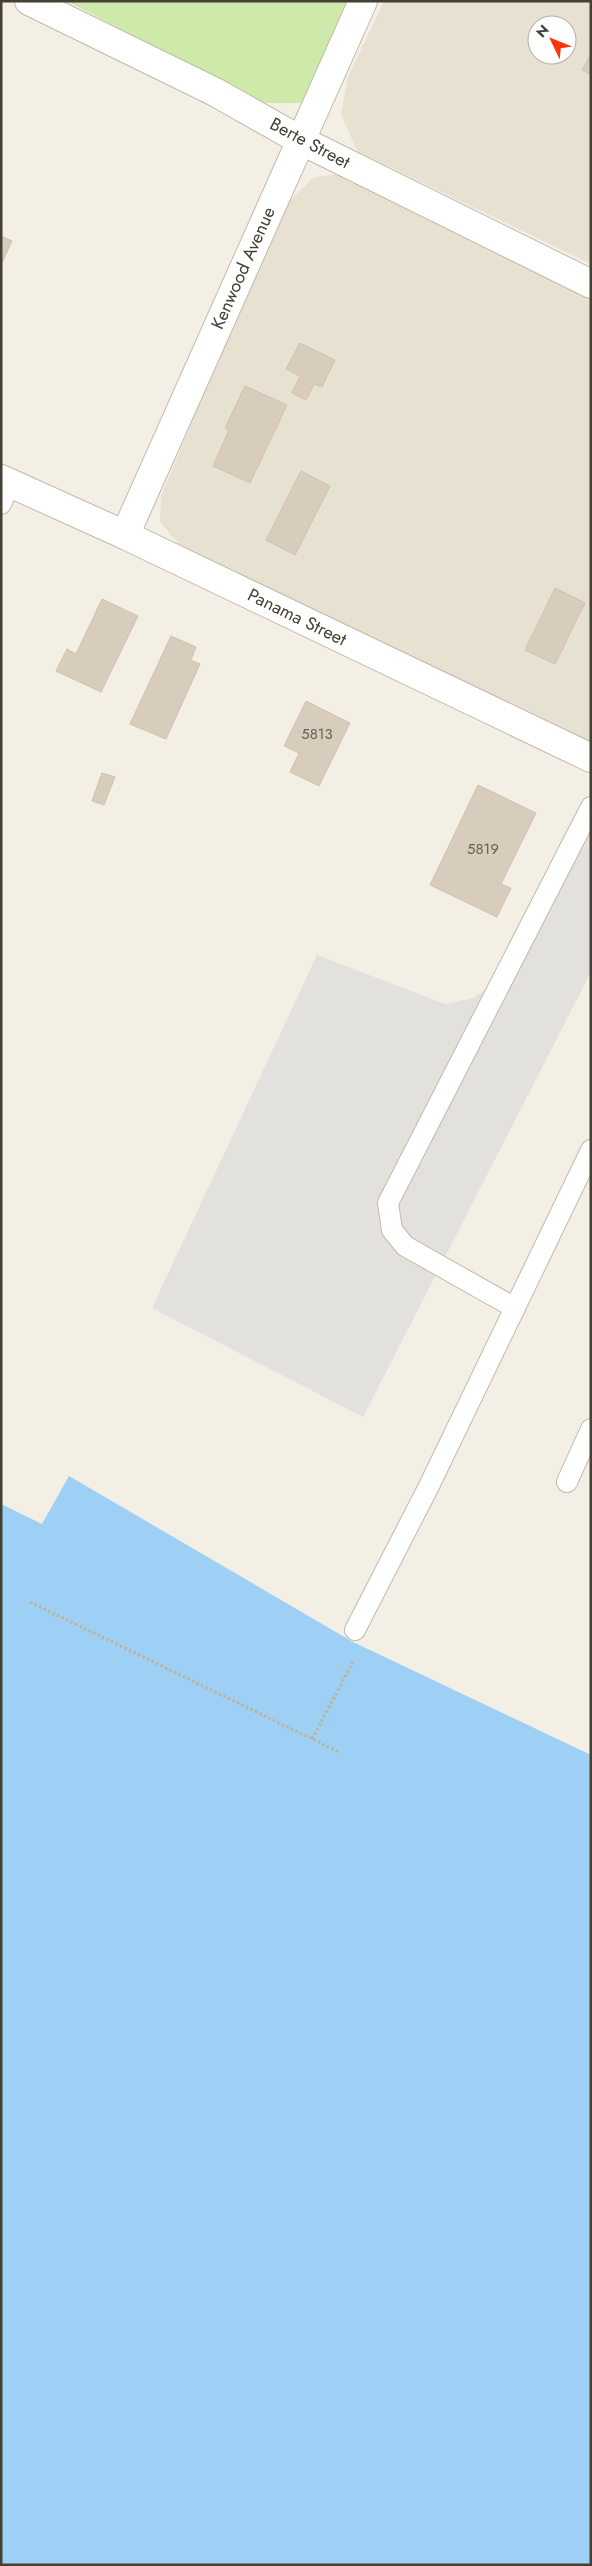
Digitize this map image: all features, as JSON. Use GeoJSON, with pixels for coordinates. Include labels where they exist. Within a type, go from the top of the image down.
{"type":"FeatureCollection","features":[{"type":"Feature","properties":{"kind":"street","name":"Berte Street"},"geometry":{"type":"LineString","coordinates":[[29,1],[215,92],[300,140],[591,284]]}},
{"type":"Feature","properties":{"kind":"street","name":"Kenwood Avenue"},"geometry":{"type":"LineString","coordinates":[[125,535],[363,1]]}},
{"type":"Feature","properties":{"kind":"street","name":"Panama Street"},"geometry":{"type":"LineString","coordinates":[[4,489],[125,535],[591,758]]}},
{"type":"Feature","properties":{"kind":"lane"},"geometry":{"type":"LineString","coordinates":[[515,1308],[405,1246],[392,1230],[388,1203],[591,807]]}},
{"type":"Feature","properties":{"kind":"lane"},"geometry":{"type":"LineString","coordinates":[[355,1630],[429,1486],[591,1150]]}},
{"type":"Feature","properties":{"kind":"lane"},"geometry":{"type":"LineString","coordinates":[[567,1482],[591,1429]]}},
{"type":"Feature","properties":{"kind":"path"},"geometry":{"type":"LineString","coordinates":[[30,1602],[339,1752]]}},
{"type":"Feature","properties":{"kind":"shaded area"},"geometry":{"type":"Polygon","coordinates":[[[384,1],[591,1],[591,264],[357,151],[341,114],[348,77],[384,1]]]}},
{"type":"Feature","properties":{"kind":"shaded area"},"geometry":{"type":"Polygon","coordinates":[[[343,173],[591,294],[591,747],[187,554],[160,522],[161,496],[283,207],[313,178],[343,173]]]}},
{"type":"Feature","properties":{"kind":"shaded area"},"geometry":{"type":"Polygon","coordinates":[[[591,825],[591,972],[363,1417],[152,1308],[317,955],[445,1004],[474,998],[500,979],[591,825]]]}},
{"type":"Feature","properties":{"kind":"green space"},"geometry":{"type":"Polygon","coordinates":[[[67,1],[348,1],[303,103],[261,103],[67,1]]]}},
{"type":"Feature","properties":{"kind":"water"},"geometry":{"type":"Polygon","coordinates":[[[69,1476],[353,1642],[591,1755],[591,2565],[1,2565],[1,1504],[42,1524],[69,1476]]]}},
{"type":"Feature","properties":{"kind":"building"},"geometry":{"type":"Polygon","coordinates":[[[591,54],[591,75],[582,70],[591,54]]]}},
{"type":"Feature","properties":{"kind":"building"},"geometry":{"type":"Polygon","coordinates":[[[1,236],[12,241],[1,265],[1,236]]]}},
{"type":"Feature","properties":{"kind":"building"},"geometry":{"type":"Polygon","coordinates":[[[300,343],[335,360],[322,387],[314,384],[306,400],[292,393],[300,376],[286,369],[300,343]]]}},
{"type":"Feature","properties":{"kind":"building"},"geometry":{"type":"Polygon","coordinates":[[[245,386],[287,405],[250,483],[213,466],[229,430],[225,428],[245,386]]]}},
{"type":"Feature","properties":{"kind":"building"},"geometry":{"type":"Polygon","coordinates":[[[301,471],[330,486],[295,555],[266,540],[301,471]]]}},
{"type":"Feature","properties":{"kind":"building"},"geometry":{"type":"Polygon","coordinates":[[[555,588],[585,603],[555,664],[525,650],[555,588]]]}},
{"type":"Feature","properties":{"kind":"building"},"geometry":{"type":"Polygon","coordinates":[[[102,599],[138,616],[101,692],[56,671],[67,649],[76,654],[102,599]]]}},
{"type":"Feature","properties":{"kind":"building"},"geometry":{"type":"Polygon","coordinates":[[[171,636],[196,647],[191,660],[200,664],[166,739],[130,724],[171,636]]]}},
{"type":"Feature","properties":{"kind":"building"},"geometry":{"type":"Polygon","coordinates":[[[306,701],[350,723],[319,786],[290,772],[299,753],[284,746],[306,701]]]}},
{"type":"Feature","properties":{"kind":"building"},"geometry":{"type":"Polygon","coordinates":[[[102,773],[115,777],[104,805],[92,801],[102,773]]]}},
{"type":"Feature","properties":{"kind":"building"},"geometry":{"type":"Polygon","coordinates":[[[478,785],[536,813],[501,884],[511,888],[497,917],[430,885],[478,785]]]}}]}
